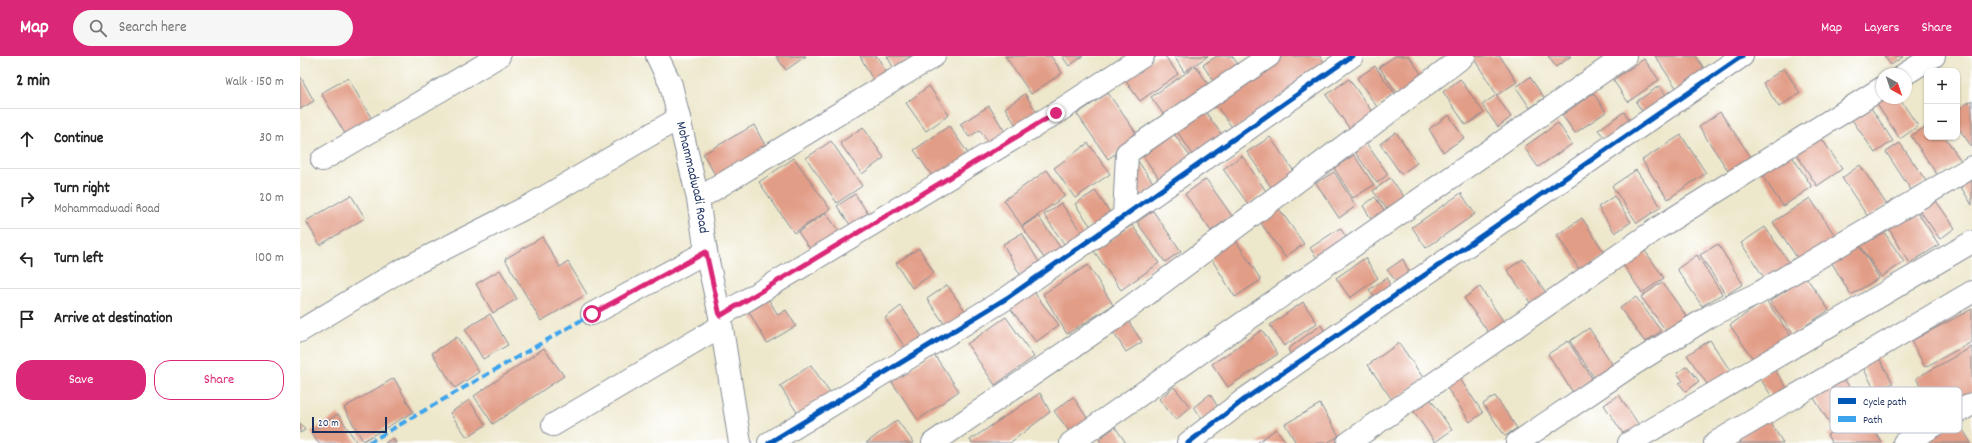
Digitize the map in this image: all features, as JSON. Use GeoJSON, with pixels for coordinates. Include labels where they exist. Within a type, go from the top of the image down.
{"type":"FeatureCollection","features":[{"type":"Feature","properties":{"kind":"street"},"geometry":{"type":"LineString","coordinates":[[322,160],[499,56]]}},
{"type":"Feature","properties":{"kind":"street","name":"Mohammadwadi Road"},"geometry":{"type":"LineString","coordinates":[[657,56],[671,85],[698,199],[740,443]]}},
{"type":"Feature","properties":{"kind":"street"},"geometry":{"type":"LineString","coordinates":[[698,199],[934,56]]}},
{"type":"Feature","properties":{"kind":"street"},"geometry":{"type":"LineString","coordinates":[[553,425],[720,320],[1056,113],[1143,56]]}},
{"type":"Feature","properties":{"kind":"street"},"geometry":{"type":"LineString","coordinates":[[1124,216],[1127,153],[1268,56]]}},
{"type":"Feature","properties":{"kind":"street"},"geometry":{"type":"LineString","coordinates":[[769,443],[1008,298],[1352,56]]}},
{"type":"Feature","properties":{"kind":"street"},"geometry":{"type":"LineString","coordinates":[[934,443],[1118,316],[1464,56]]}},
{"type":"Feature","properties":{"kind":"street"},"geometry":{"type":"LineString","coordinates":[[1071,443],[1625,56]]}},
{"type":"Feature","properties":{"kind":"street"},"geometry":{"type":"LineString","coordinates":[[1188,443],[1245,399],[1742,56]]}},
{"type":"Feature","properties":{"kind":"street"},"geometry":{"type":"LineString","coordinates":[[1912,70],[1934,56]]}},
{"type":"Feature","properties":{"kind":"street"},"geometry":{"type":"LineString","coordinates":[[1348,443],[1658,228],[1876,92]]}},
{"type":"Feature","properties":{"kind":"street"},"geometry":{"type":"LineString","coordinates":[[300,331],[398,272],[531,205],[679,118]]}},
{"type":"Feature","properties":{"kind":"street"},"geometry":{"type":"LineString","coordinates":[[1517,443],[1710,316],[1757,294],[1900,208],[1972,167]]}},
{"type":"Feature","properties":{"kind":"street"},"geometry":{"type":"LineString","coordinates":[[1629,443],[1972,242]]}},
{"type":"Feature","properties":{"kind":"street"},"geometry":{"type":"LineString","coordinates":[[592,314],[706,252]]}},
{"type":"Feature","properties":{"kind":"street"},"geometry":{"type":"LineString","coordinates":[[1715,443],[1972,292]]}},
{"type":"Feature","properties":{"kind":"street"},"geometry":{"type":"LineString","coordinates":[[1962,410],[1972,404]]}},
{"type":"Feature","properties":{"kind":"street"},"geometry":{"type":"LineString","coordinates":[[1904,443],[1921,433]]}},
{"type":"Feature","properties":{"kind":"building"},"geometry":{"type":"Polygon","coordinates":[[[776,56],[806,56],[786,70],[776,56]]]}},
{"type":"Feature","properties":{"kind":"building"},"geometry":{"type":"Polygon","coordinates":[[[860,56],[877,56],[890,79],[876,86],[860,56]]]}},
{"type":"Feature","properties":{"kind":"building"},"geometry":{"type":"Polygon","coordinates":[[[887,56],[920,56],[894,69],[887,56]]]}},
{"type":"Feature","properties":{"kind":"building"},"geometry":{"type":"Polygon","coordinates":[[[1005,56],[1051,56],[1062,73],[1031,94],[1005,56]]]}},
{"type":"Feature","properties":{"kind":"building"},"geometry":{"type":"Polygon","coordinates":[[[1062,56],[1083,56],[1069,66],[1062,56]]]}},
{"type":"Feature","properties":{"kind":"building"},"geometry":{"type":"Polygon","coordinates":[[[1157,56],[1165,56],[1178,74],[1140,101],[1124,79],[1157,56]]]}},
{"type":"Feature","properties":{"kind":"building"},"geometry":{"type":"Polygon","coordinates":[[[1174,56],[1208,56],[1184,72],[1174,56]]]}},
{"type":"Feature","properties":{"kind":"building"},"geometry":{"type":"Polygon","coordinates":[[[1217,56],[1232,56],[1240,67],[1215,84],[1203,65],[1217,56]]]}},
{"type":"Feature","properties":{"kind":"building"},"geometry":{"type":"Polygon","coordinates":[[[1283,56],[1320,56],[1326,65],[1234,130],[1215,104],[1283,56]]]}},
{"type":"Feature","properties":{"kind":"building"},"geometry":{"type":"Polygon","coordinates":[[[1395,56],[1409,56],[1426,81],[1401,99],[1379,67],[1395,56]]]}},
{"type":"Feature","properties":{"kind":"building"},"geometry":{"type":"Polygon","coordinates":[[[1472,56],[1500,56],[1517,82],[1497,95],[1472,56]]]}},
{"type":"Feature","properties":{"kind":"building"},"geometry":{"type":"Polygon","coordinates":[[[1548,56],[1571,56],[1556,67],[1548,56]]]}},
{"type":"Feature","properties":{"kind":"building"},"geometry":{"type":"Polygon","coordinates":[[[1655,56],[1696,56],[1707,73],[1679,92],[1655,56]]]}},
{"type":"Feature","properties":{"kind":"building"},"geometry":{"type":"Polygon","coordinates":[[[1884,56],[1904,56],[1891,65],[1884,56]]]}},
{"type":"Feature","properties":{"kind":"building"},"geometry":{"type":"Polygon","coordinates":[[[1644,59],[1659,80],[1628,102],[1613,80],[1644,59]]]}},
{"type":"Feature","properties":{"kind":"building"},"geometry":{"type":"Polygon","coordinates":[[[1196,66],[1212,90],[1168,121],[1151,97],[1196,66]]]}},
{"type":"Feature","properties":{"kind":"building"},"geometry":{"type":"Polygon","coordinates":[[[1375,66],[1395,94],[1377,107],[1357,78],[1375,66]]]}},
{"type":"Feature","properties":{"kind":"building"},"geometry":{"type":"Polygon","coordinates":[[[1784,68],[1800,93],[1779,107],[1763,83],[1784,68]]]}},
{"type":"Feature","properties":{"kind":"building"},"geometry":{"type":"Polygon","coordinates":[[[300,76],[314,101],[300,109],[300,76]]]}},
{"type":"Feature","properties":{"kind":"building"},"geometry":{"type":"Polygon","coordinates":[[[1530,77],[1544,98],[1530,108],[1516,87],[1530,77]]]}},
{"type":"Feature","properties":{"kind":"building"},"geometry":{"type":"Polygon","coordinates":[[[348,78],[373,121],[347,137],[321,93],[348,78]]]}},
{"type":"Feature","properties":{"kind":"building"},"geometry":{"type":"Polygon","coordinates":[[[1349,79],[1375,116],[1352,132],[1326,95],[1349,79]]]}},
{"type":"Feature","properties":{"kind":"building"},"geometry":{"type":"Polygon","coordinates":[[[1460,79],[1484,113],[1466,125],[1443,92],[1460,79]]]}},
{"type":"Feature","properties":{"kind":"building"},"geometry":{"type":"Polygon","coordinates":[[[929,86],[949,115],[926,131],[906,103],[929,86]]]}},
{"type":"Feature","properties":{"kind":"building"},"geometry":{"type":"Polygon","coordinates":[[[1659,86],[1670,100],[1646,117],[1636,102],[1659,86]]]}},
{"type":"Feature","properties":{"kind":"building"},"geometry":{"type":"Polygon","coordinates":[[[1108,93],[1139,137],[1108,159],[1077,114],[1108,93]]]}},
{"type":"Feature","properties":{"kind":"building"},"geometry":{"type":"Polygon","coordinates":[[[1593,93],[1606,112],[1575,133],[1562,115],[1593,93]]]}},
{"type":"Feature","properties":{"kind":"building"},"geometry":{"type":"Polygon","coordinates":[[[1025,94],[1042,120],[1021,133],[1005,108],[1025,94]]]}},
{"type":"Feature","properties":{"kind":"building"},"geometry":{"type":"Polygon","coordinates":[[[1496,95],[1511,117],[1498,127],[1482,105],[1496,95]]]}},
{"type":"Feature","properties":{"kind":"building"},"geometry":{"type":"Polygon","coordinates":[[[1872,97],[1876,97],[1876,103],[1872,97]]]}},
{"type":"Feature","properties":{"kind":"building"},"geometry":{"type":"Polygon","coordinates":[[[1972,100],[1972,147],[1960,130],[1960,108],[1972,100]]]}},
{"type":"Feature","properties":{"kind":"building"},"geometry":{"type":"Polygon","coordinates":[[[1877,104],[1903,104],[1918,126],[1900,139],[1877,104]]]}},
{"type":"Feature","properties":{"kind":"building"},"geometry":{"type":"Polygon","coordinates":[[[1869,105],[1893,141],[1875,153],[1850,117],[1869,105]]]}},
{"type":"Feature","properties":{"kind":"building"},"geometry":{"type":"Polygon","coordinates":[[[989,106],[1007,135],[990,146],[980,130],[969,137],[960,124],[989,106]]]}},
{"type":"Feature","properties":{"kind":"building"},"geometry":{"type":"Polygon","coordinates":[[[1202,107],[1225,139],[1196,159],[1174,127],[1202,107]]]}},
{"type":"Feature","properties":{"kind":"building"},"geometry":{"type":"Polygon","coordinates":[[[1624,112],[1632,124],[1608,141],[1598,130],[1624,112]]]}},
{"type":"Feature","properties":{"kind":"building"},"geometry":{"type":"Polygon","coordinates":[[[1720,112],[1751,157],[1729,172],[1699,127],[1720,112]]]}},
{"type":"Feature","properties":{"kind":"building"},"geometry":{"type":"Polygon","coordinates":[[[1449,115],[1464,138],[1443,152],[1429,129],[1449,115]]]}},
{"type":"Feature","properties":{"kind":"building"},"geometry":{"type":"Polygon","coordinates":[[[1558,123],[1572,144],[1538,167],[1524,147],[1558,123]]]}},
{"type":"Feature","properties":{"kind":"building"},"geometry":{"type":"Polygon","coordinates":[[[754,125],[767,149],[717,178],[703,154],[754,125]]]}},
{"type":"Feature","properties":{"kind":"building"},"geometry":{"type":"Polygon","coordinates":[[[949,126],[970,156],[935,180],[914,150],[949,126]]]}},
{"type":"Feature","properties":{"kind":"building"},"geometry":{"type":"Polygon","coordinates":[[[863,127],[884,158],[862,174],[840,143],[863,127]]]}},
{"type":"Feature","properties":{"kind":"building"},"geometry":{"type":"Polygon","coordinates":[[[1924,128],[1924,140],[1947,140],[1961,161],[1938,176],[1911,136],[1924,128]]]}},
{"type":"Feature","properties":{"kind":"building"},"geometry":{"type":"Polygon","coordinates":[[[1172,131],[1194,162],[1163,184],[1141,153],[1172,131]]]}},
{"type":"Feature","properties":{"kind":"building"},"geometry":{"type":"Polygon","coordinates":[[[1396,132],[1417,163],[1401,174],[1380,144],[1396,132]]]}},
{"type":"Feature","properties":{"kind":"building"},"geometry":{"type":"Polygon","coordinates":[[[1818,133],[1842,169],[1817,186],[1793,149],[1818,133]]]}},
{"type":"Feature","properties":{"kind":"building"},"geometry":{"type":"Polygon","coordinates":[[[1681,135],[1706,173],[1668,199],[1642,160],[1681,135]]]}},
{"type":"Feature","properties":{"kind":"building"},"geometry":{"type":"Polygon","coordinates":[[[1270,137],[1298,177],[1275,193],[1247,152],[1270,137]]]}},
{"type":"Feature","properties":{"kind":"building"},"geometry":{"type":"Polygon","coordinates":[[[831,141],[862,186],[837,203],[806,158],[831,141]]]}},
{"type":"Feature","properties":{"kind":"building"},"geometry":{"type":"Polygon","coordinates":[[[1088,143],[1110,174],[1075,198],[1054,168],[1088,143]]]}},
{"type":"Feature","properties":{"kind":"building"},"geometry":{"type":"Polygon","coordinates":[[[1366,143],[1388,174],[1377,183],[1355,152],[1366,143]]]}},
{"type":"Feature","properties":{"kind":"building"},"geometry":{"type":"Polygon","coordinates":[[[1900,143],[1926,181],[1911,190],[1886,152],[1900,143]]]}},
{"type":"Feature","properties":{"kind":"building"},"geometry":{"type":"Polygon","coordinates":[[[1788,150],[1812,187],[1783,206],[1758,170],[1788,150]]]}},
{"type":"Feature","properties":{"kind":"building"},"geometry":{"type":"Polygon","coordinates":[[[1354,155],[1374,185],[1353,198],[1334,168],[1354,155]]]}},
{"type":"Feature","properties":{"kind":"building"},"geometry":{"type":"Polygon","coordinates":[[[1242,156],[1266,191],[1248,204],[1223,169],[1242,156]]]}},
{"type":"Feature","properties":{"kind":"building"},"geometry":{"type":"Polygon","coordinates":[[[1135,157],[1157,188],[1137,202],[1129,184],[1135,157]]]}},
{"type":"Feature","properties":{"kind":"building"},"geometry":{"type":"Polygon","coordinates":[[[794,158],[830,209],[794,233],[759,182],[794,158]]]}},
{"type":"Feature","properties":{"kind":"building"},"geometry":{"type":"Polygon","coordinates":[[[1860,165],[1887,205],[1868,217],[1842,178],[1860,165]]]}},
{"type":"Feature","properties":{"kind":"building"},"geometry":{"type":"Polygon","coordinates":[[[1972,169],[1972,205],[1956,179],[1972,169]]]}},
{"type":"Feature","properties":{"kind":"building"},"geometry":{"type":"Polygon","coordinates":[[[1047,170],[1065,196],[1022,226],[1004,200],[1047,170]]]}},
{"type":"Feature","properties":{"kind":"building"},"geometry":{"type":"Polygon","coordinates":[[[1636,170],[1661,207],[1637,223],[1612,186],[1636,170]]]}},
{"type":"Feature","properties":{"kind":"building"},"geometry":{"type":"Polygon","coordinates":[[[1334,172],[1356,206],[1339,218],[1316,183],[1334,172]]]}},
{"type":"Feature","properties":{"kind":"building"},"geometry":{"type":"Polygon","coordinates":[[[1390,178],[1407,200],[1390,213],[1373,191],[1390,178]]]}},
{"type":"Feature","properties":{"kind":"building"},"geometry":{"type":"Polygon","coordinates":[[[1206,179],[1232,216],[1211,231],[1185,194],[1206,179]]]}},
{"type":"Feature","properties":{"kind":"building"},"geometry":{"type":"Polygon","coordinates":[[[1095,191],[1114,218],[1094,231],[1075,204],[1095,191]]]}},
{"type":"Feature","properties":{"kind":"building"},"geometry":{"type":"Polygon","coordinates":[[[1461,193],[1475,214],[1426,248],[1412,227],[1461,193]]]}},
{"type":"Feature","properties":{"kind":"building"},"geometry":{"type":"Polygon","coordinates":[[[855,194],[871,218],[853,229],[837,206],[855,194]]]}},
{"type":"Feature","properties":{"kind":"building"},"geometry":{"type":"Polygon","coordinates":[[[351,195],[365,218],[320,245],[306,221],[351,195]]]}},
{"type":"Feature","properties":{"kind":"building"},"geometry":{"type":"Polygon","coordinates":[[[1932,195],[1955,228],[1940,239],[1916,205],[1932,195]]]}},
{"type":"Feature","properties":{"kind":"building"},"geometry":{"type":"Polygon","coordinates":[[[1614,196],[1631,222],[1615,233],[1598,207],[1614,196]]]}},
{"type":"Feature","properties":{"kind":"building"},"geometry":{"type":"Polygon","coordinates":[[[1375,197],[1387,214],[1374,223],[1363,206],[1375,197]]]}},
{"type":"Feature","properties":{"kind":"building"},"geometry":{"type":"Polygon","coordinates":[[[1810,198],[1838,240],[1802,265],[1773,222],[1810,198]]]}},
{"type":"Feature","properties":{"kind":"building"},"geometry":{"type":"Polygon","coordinates":[[[1061,203],[1086,239],[1069,251],[1044,215],[1061,203]]]}},
{"type":"Feature","properties":{"kind":"building"},"geometry":{"type":"Polygon","coordinates":[[[1275,203],[1304,244],[1285,257],[1256,216],[1275,203]]]}},
{"type":"Feature","properties":{"kind":"building"},"geometry":{"type":"Polygon","coordinates":[[[1913,205],[1939,245],[1910,263],[1885,223],[1913,205]]]}},
{"type":"Feature","properties":{"kind":"building"},"geometry":{"type":"Polygon","coordinates":[[[1153,211],[1181,251],[1165,262],[1137,222],[1153,211]]]}},
{"type":"Feature","properties":{"kind":"building"},"geometry":{"type":"Polygon","coordinates":[[[826,213],[840,233],[811,250],[798,232],[826,213]]]}},
{"type":"Feature","properties":{"kind":"building"},"geometry":{"type":"Polygon","coordinates":[[[1038,216],[1065,254],[1049,265],[1022,227],[1038,216]]]}},
{"type":"Feature","properties":{"kind":"building"},"geometry":{"type":"Polygon","coordinates":[[[1582,218],[1606,255],[1581,272],[1557,235],[1582,218]]]}},
{"type":"Feature","properties":{"kind":"building"},"geometry":{"type":"Polygon","coordinates":[[[1878,223],[1904,262],[1881,277],[1855,238],[1878,223]]]}},
{"type":"Feature","properties":{"kind":"building"},"geometry":{"type":"Polygon","coordinates":[[[1132,225],[1159,263],[1121,290],[1094,251],[1132,225]]]}},
{"type":"Feature","properties":{"kind":"building"},"geometry":{"type":"Polygon","coordinates":[[[1765,227],[1793,268],[1769,285],[1741,243],[1765,227]]]}},
{"type":"Feature","properties":{"kind":"building"},"geometry":{"type":"Polygon","coordinates":[[[1340,228],[1351,244],[1321,264],[1310,248],[1340,228]]]}},
{"type":"Feature","properties":{"kind":"building"},"geometry":{"type":"Polygon","coordinates":[[[1022,233],[1043,269],[1023,280],[1003,244],[1022,233]]]}},
{"type":"Feature","properties":{"kind":"building"},"geometry":{"type":"Polygon","coordinates":[[[1233,236],[1261,280],[1235,297],[1209,255],[1233,236]]]}},
{"type":"Feature","properties":{"kind":"building"},"geometry":{"type":"Polygon","coordinates":[[[542,237],[560,267],[568,262],[587,294],[541,321],[505,259],[542,237]]]}},
{"type":"Feature","properties":{"kind":"building"},"geometry":{"type":"Polygon","coordinates":[[[1858,243],[1879,278],[1851,295],[1830,260],[1858,243]]]}},
{"type":"Feature","properties":{"kind":"building"},"geometry":{"type":"Polygon","coordinates":[[[1718,244],[1743,284],[1726,295],[1700,255],[1718,244]]]}},
{"type":"Feature","properties":{"kind":"building"},"geometry":{"type":"Polygon","coordinates":[[[1641,245],[1664,278],[1642,293],[1620,260],[1641,245]]]}},
{"type":"Feature","properties":{"kind":"building"},"geometry":{"type":"Polygon","coordinates":[[[919,248],[934,273],[912,288],[896,263],[919,248]]]}},
{"type":"Feature","properties":{"kind":"building"},"geometry":{"type":"Polygon","coordinates":[[[1697,255],[1722,294],[1702,306],[1677,269],[1697,255]]]}},
{"type":"Feature","properties":{"kind":"building"},"geometry":{"type":"Polygon","coordinates":[[[1365,258],[1378,278],[1350,298],[1336,278],[1365,258]]]}},
{"type":"Feature","properties":{"kind":"building"},"geometry":{"type":"Polygon","coordinates":[[[1403,259],[1412,279],[1400,286],[1387,270],[1403,259]]]}},
{"type":"Feature","properties":{"kind":"building"},"geometry":{"type":"Polygon","coordinates":[[[1523,259],[1549,297],[1534,308],[1507,270],[1523,259]]]}},
{"type":"Feature","properties":{"kind":"building"},"geometry":{"type":"Polygon","coordinates":[[[1088,265],[1113,305],[1067,334],[1043,294],[1088,265]]]}},
{"type":"Feature","properties":{"kind":"building"},"geometry":{"type":"Polygon","coordinates":[[[500,270],[517,299],[493,313],[476,284],[500,270]]]}},
{"type":"Feature","properties":{"kind":"building"},"geometry":{"type":"Polygon","coordinates":[[[1387,277],[1392,293],[1379,302],[1369,290],[1387,277]]]}},
{"type":"Feature","properties":{"kind":"building"},"geometry":{"type":"Polygon","coordinates":[[[1806,277],[1829,310],[1793,334],[1770,301],[1806,277]]]}},
{"type":"Feature","properties":{"kind":"building"},"geometry":{"type":"Polygon","coordinates":[[[1662,282],[1687,317],[1667,332],[1641,297],[1662,282]]]}},
{"type":"Feature","properties":{"kind":"building"},"geometry":{"type":"Polygon","coordinates":[[[947,285],[968,315],[948,329],[927,299],[947,285]]]}},
{"type":"Feature","properties":{"kind":"building"},"geometry":{"type":"Polygon","coordinates":[[[1030,287],[1059,325],[1036,342],[1007,304],[1030,287]]]}},
{"type":"Feature","properties":{"kind":"building"},"geometry":{"type":"Polygon","coordinates":[[[1480,287],[1506,325],[1491,336],[1464,298],[1480,287]]]}},
{"type":"Feature","properties":{"kind":"building"},"geometry":{"type":"Polygon","coordinates":[[[1636,297],[1661,331],[1645,342],[1620,308],[1636,297]]]}},
{"type":"Feature","properties":{"kind":"building"},"geometry":{"type":"Polygon","coordinates":[[[769,300],[778,315],[786,310],[796,326],[767,343],[749,312],[769,300]]]}},
{"type":"Feature","properties":{"kind":"building"},"geometry":{"type":"Polygon","coordinates":[[[1766,300],[1792,338],[1755,362],[1730,325],[1766,300]]]}},
{"type":"Feature","properties":{"kind":"building"},"geometry":{"type":"Polygon","coordinates":[[[1303,302],[1317,323],[1284,346],[1270,325],[1303,302]]]}},
{"type":"Feature","properties":{"kind":"building"},"geometry":{"type":"Polygon","coordinates":[[[901,306],[927,344],[911,356],[885,318],[901,306]]]}},
{"type":"Feature","properties":{"kind":"building"},"geometry":{"type":"Polygon","coordinates":[[[1972,309],[1972,342],[1925,367],[1911,341],[1972,309]]]}},
{"type":"Feature","properties":{"kind":"building"},"geometry":{"type":"Polygon","coordinates":[[[490,314],[508,345],[483,359],[465,329],[490,314]]]}},
{"type":"Feature","properties":{"kind":"building"},"geometry":{"type":"Polygon","coordinates":[[[1006,317],[1034,357],[995,385],[967,344],[1006,317]]]}},
{"type":"Feature","properties":{"kind":"building"},"geometry":{"type":"Polygon","coordinates":[[[1127,319],[1142,342],[1126,352],[1111,329],[1127,319]]]}},
{"type":"Feature","properties":{"kind":"building"},"geometry":{"type":"Polygon","coordinates":[[[1321,325],[1327,336],[1293,360],[1288,349],[1321,325]]]}},
{"type":"Feature","properties":{"kind":"building"},"geometry":{"type":"Polygon","coordinates":[[[1589,328],[1614,367],[1595,379],[1570,341],[1589,328]]]}},
{"type":"Feature","properties":{"kind":"building"},"geometry":{"type":"Polygon","coordinates":[[[1262,330],[1278,354],[1228,387],[1212,364],[1262,330]]]}},
{"type":"Feature","properties":{"kind":"building"},"geometry":{"type":"Polygon","coordinates":[[[457,337],[479,372],[455,388],[432,353],[457,337]]]}},
{"type":"Feature","properties":{"kind":"building"},"geometry":{"type":"Polygon","coordinates":[[[1710,340],[1735,378],[1712,391],[1687,355],[1710,340]]]}},
{"type":"Feature","properties":{"kind":"building"},"geometry":{"type":"Polygon","coordinates":[[[1568,341],[1594,381],[1574,394],[1548,354],[1568,341]]]}},
{"type":"Feature","properties":{"kind":"building"},"geometry":{"type":"Polygon","coordinates":[[[1399,343],[1424,379],[1393,401],[1368,365],[1399,343]]]}},
{"type":"Feature","properties":{"kind":"building"},"geometry":{"type":"Polygon","coordinates":[[[1972,347],[1972,392],[1962,398],[1962,387],[1921,387],[1916,378],[1972,347]]]}},
{"type":"Feature","properties":{"kind":"building"},"geometry":{"type":"Polygon","coordinates":[[[544,348],[564,376],[493,424],[474,396],[544,348]]]}},
{"type":"Feature","properties":{"kind":"building"},"geometry":{"type":"Polygon","coordinates":[[[933,353],[959,391],[918,420],[892,382],[933,353]]]}},
{"type":"Feature","properties":{"kind":"building"},"geometry":{"type":"Polygon","coordinates":[[[1877,354],[1893,383],[1885,387],[1873,387],[1860,362],[1877,354]]]}},
{"type":"Feature","properties":{"kind":"building"},"geometry":{"type":"Polygon","coordinates":[[[811,365],[834,399],[802,420],[780,386],[811,365]]]}},
{"type":"Feature","properties":{"kind":"building"},"geometry":{"type":"Polygon","coordinates":[[[1687,366],[1699,381],[1686,392],[1679,383],[1683,381],[1677,373],[1687,366]]]}},
{"type":"Feature","properties":{"kind":"building"},"geometry":{"type":"Polygon","coordinates":[[[1773,367],[1789,391],[1775,401],[1759,377],[1773,367]]]}},
{"type":"Feature","properties":{"kind":"building"},"geometry":{"type":"Polygon","coordinates":[[[1458,376],[1483,413],[1470,422],[1445,385],[1458,376]]]}},
{"type":"Feature","properties":{"kind":"building"},"geometry":{"type":"Polygon","coordinates":[[[394,378],[413,412],[363,441],[344,408],[394,378]]]}},
{"type":"Feature","properties":{"kind":"building"},"geometry":{"type":"Polygon","coordinates":[[[1845,380],[1849,387],[1833,387],[1845,380]]]}},
{"type":"Feature","properties":{"kind":"building"},"geometry":{"type":"Polygon","coordinates":[[[1174,387],[1190,407],[1176,420],[1159,399],[1174,387]]]}},
{"type":"Feature","properties":{"kind":"building"},"geometry":{"type":"Polygon","coordinates":[[[1830,389],[1830,424],[1814,398],[1830,389]]]}},
{"type":"Feature","properties":{"kind":"building"},"geometry":{"type":"Polygon","coordinates":[[[1040,393],[1050,412],[1010,443],[972,443],[970,440],[1040,393]]]}},
{"type":"Feature","properties":{"kind":"building"},"geometry":{"type":"Polygon","coordinates":[[[1210,394],[1219,409],[1204,421],[1194,407],[1210,394]]]}},
{"type":"Feature","properties":{"kind":"building"},"geometry":{"type":"Polygon","coordinates":[[[1619,395],[1643,431],[1628,441],[1604,405],[1619,395]]]}},
{"type":"Feature","properties":{"kind":"building"},"geometry":{"type":"Polygon","coordinates":[[[1495,396],[1517,428],[1505,436],[1483,404],[1495,396]]]}},
{"type":"Feature","properties":{"kind":"building"},"geometry":{"type":"Polygon","coordinates":[[[1073,397],[1088,419],[1070,432],[1054,411],[1073,397]]]}},
{"type":"Feature","properties":{"kind":"building"},"geometry":{"type":"Polygon","coordinates":[[[1429,397],[1452,430],[1435,442],[1412,409],[1429,397]]]}},
{"type":"Feature","properties":{"kind":"building"},"geometry":{"type":"Polygon","coordinates":[[[469,400],[486,425],[467,437],[450,413],[469,400]]]}},
{"type":"Feature","properties":{"kind":"building"},"geometry":{"type":"Polygon","coordinates":[[[1320,404],[1339,436],[1327,443],[1296,443],[1285,424],[1320,404]]]}},
{"type":"Feature","properties":{"kind":"building"},"geometry":{"type":"Polygon","coordinates":[[[338,414],[357,443],[318,443],[311,432],[338,414]]]}},
{"type":"Feature","properties":{"kind":"building"},"geometry":{"type":"Polygon","coordinates":[[[1768,418],[1783,443],[1726,443],[1768,418]]]}},
{"type":"Feature","properties":{"kind":"building"},"geometry":{"type":"Polygon","coordinates":[[[897,420],[914,443],[866,443],[897,420]]]}},
{"type":"Feature","properties":{"kind":"building"},"geometry":{"type":"Polygon","coordinates":[[[300,423],[305,430],[300,433],[300,423]]]}},
{"type":"Feature","properties":{"kind":"building"},"geometry":{"type":"Polygon","coordinates":[[[1115,427],[1126,443],[1101,443],[1099,439],[1115,427]]]}},
{"type":"Feature","properties":{"kind":"building"},"geometry":{"type":"Polygon","coordinates":[[[1962,428],[1971,443],[1929,443],[1926,438],[1935,433],[1962,433],[1962,428]]]}},
{"type":"Feature","properties":{"kind":"building"},"geometry":{"type":"Polygon","coordinates":[[[1276,429],[1287,443],[1257,443],[1276,429]]]}},
{"type":"Feature","properties":{"kind":"building"},"geometry":{"type":"Polygon","coordinates":[[[1830,433],[1876,433],[1882,443],[1832,443],[1827,435],[1830,433]]]}},
{"type":"Feature","properties":{"kind":"building"},"geometry":{"type":"Polygon","coordinates":[[[393,438],[396,443],[385,443],[393,438]]]}},
{"type":"Feature","properties":{"kind":"marked path"},"geometry":{"type":"LineString","coordinates":[[368,443],[592,314]]}},
{"type":"Feature","properties":{"kind":"cycle path"},"geometry":{"type":"LineString","coordinates":[[769,443],[1007,298],[1352,56]]}},
{"type":"Feature","properties":{"kind":"cycle path"},"geometry":{"type":"LineString","coordinates":[[1188,443],[1245,399],[1742,56]]}},
{"type":"Feature","properties":{"kind":"route"},"geometry":{"type":"LineString","coordinates":[[592,314],[706,252],[720,316],[1056,113]]}}]}
